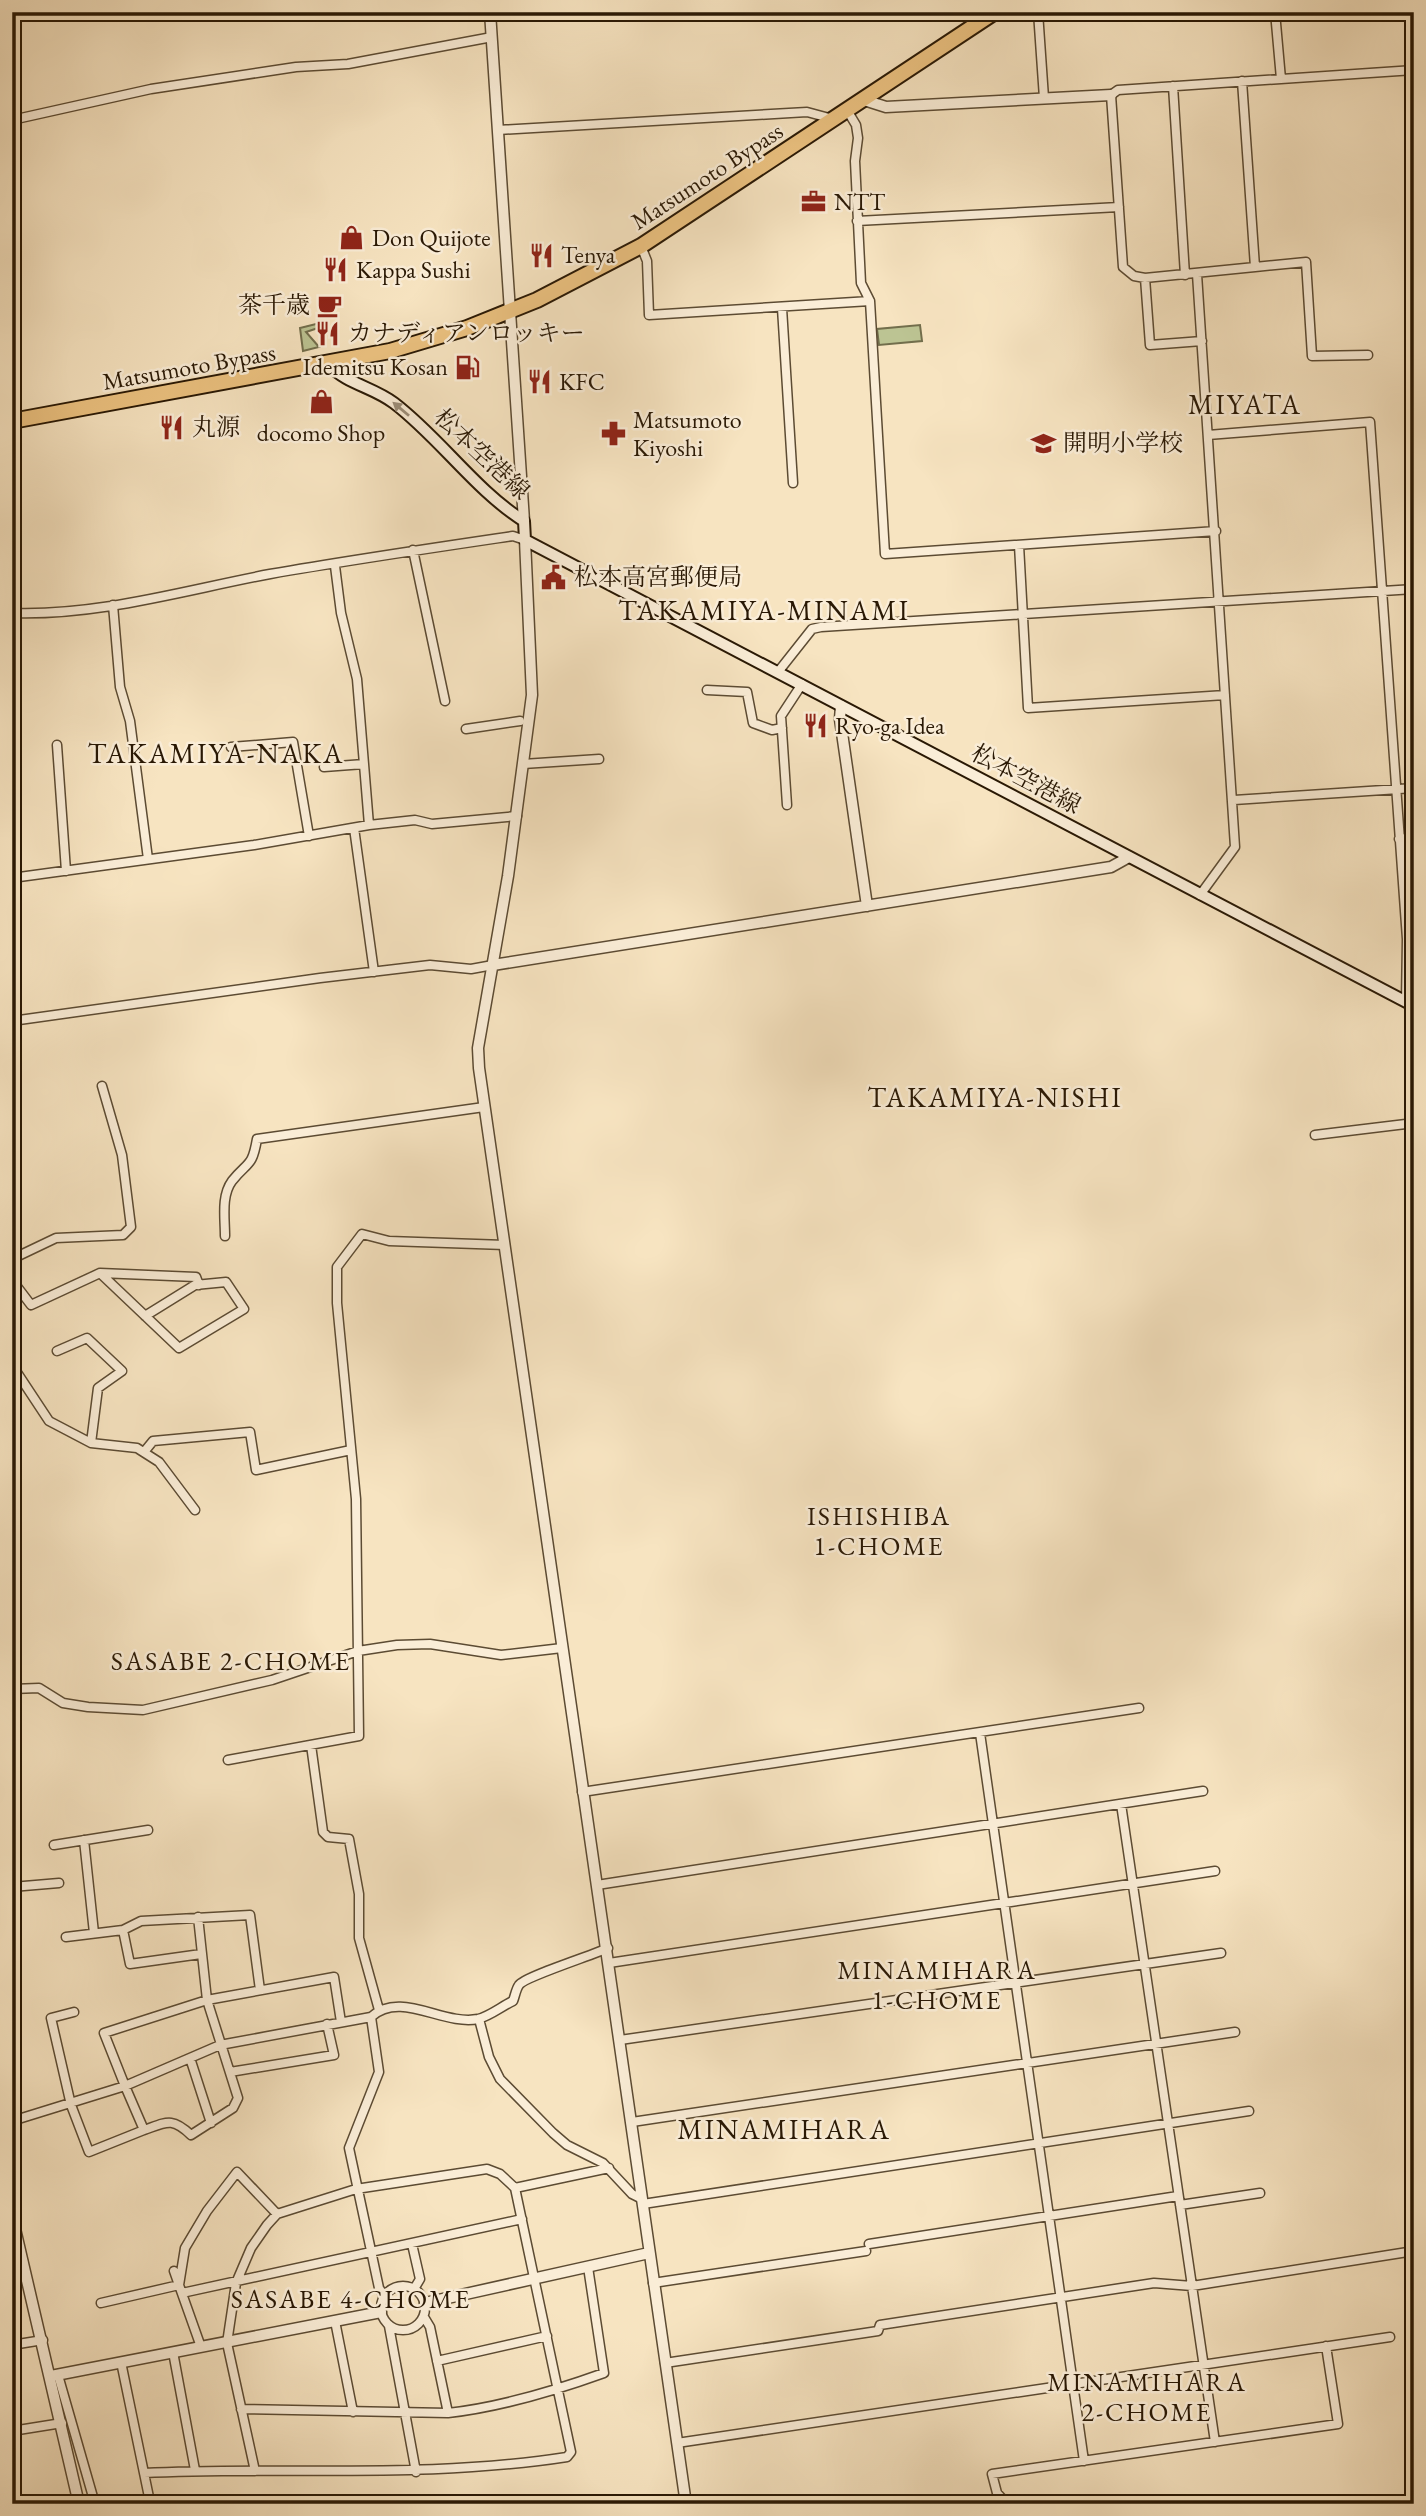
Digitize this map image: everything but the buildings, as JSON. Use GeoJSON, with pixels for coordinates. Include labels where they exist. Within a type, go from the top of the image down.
{"type":"FeatureCollection","features":[{"type":"Feature","properties":{"kind":"highway","name":"Matsumoto Bypass"},"geometry":{"type":"LineString","coordinates":[[12,421],[329,365],[429,341],[510,311],[641,246],[995,12]]}},
{"type":"Feature","properties":{"kind":"main road","name":"松本空港線"},"geometry":{"type":"LineString","coordinates":[[329,365],[342,378],[371,389],[392,402],[428,432],[507,510],[524,521],[525,540],[1410,1004]]}},
{"type":"Feature","properties":{"kind":"street"},"geometry":{"type":"LineString","coordinates":[[490,12],[524,521]]}},
{"type":"Feature","properties":{"kind":"street"},"geometry":{"type":"LineString","coordinates":[[1038,12],[1044,98]]}},
{"type":"Feature","properties":{"kind":"street"},"geometry":{"type":"LineString","coordinates":[[1275,12],[1281,79]]}},
{"type":"Feature","properties":{"kind":"street"},"geometry":{"type":"LineString","coordinates":[[12,120],[151,89],[296,67],[348,64],[492,37]]}},
{"type":"Feature","properties":{"kind":"street"},"geometry":{"type":"LineString","coordinates":[[864,100],[886,107],[1111,95],[1118,90],[1414,70]]}},
{"type":"Feature","properties":{"kind":"street"},"geometry":{"type":"LineString","coordinates":[[1242,81],[1255,267]]}},
{"type":"Feature","properties":{"kind":"street"},"geometry":{"type":"LineString","coordinates":[[1173,86],[1185,275]]}},
{"type":"Feature","properties":{"kind":"street"},"geometry":{"type":"LineString","coordinates":[[1111,95],[1123,267],[1134,276],[1146,278],[1306,262],[1312,356],[1368,355]]}},
{"type":"Feature","properties":{"kind":"street"},"geometry":{"type":"LineString","coordinates":[[847,110],[856,125],[858,138],[855,161],[861,283],[870,302],[885,554],[1216,531]]}},
{"type":"Feature","properties":{"kind":"street"},"geometry":{"type":"LineString","coordinates":[[498,130],[807,112],[833,119]]}},
{"type":"Feature","properties":{"kind":"street"},"geometry":{"type":"LineString","coordinates":[[857,221],[1119,207]]}},
{"type":"Feature","properties":{"kind":"street"},"geometry":{"type":"LineString","coordinates":[[641,246],[647,261],[649,315],[870,302]]}},
{"type":"Feature","properties":{"kind":"street"},"geometry":{"type":"LineString","coordinates":[[1197,274],[1221,601],[1235,848],[1200,895]]}},
{"type":"Feature","properties":{"kind":"street"},"geometry":{"type":"LineString","coordinates":[[1146,278],[1150,345],[1202,341]]}},
{"type":"Feature","properties":{"kind":"street"},"geometry":{"type":"LineString","coordinates":[[782,308],[793,483]]}},
{"type":"Feature","properties":{"kind":"street"},"geometry":{"type":"LineString","coordinates":[[1208,435],[1370,422],[1399,839],[1410,939],[1410,1004]]}},
{"type":"Feature","properties":{"kind":"street"},"geometry":{"type":"LineString","coordinates":[[12,613],[35,614],[113,605],[413,550],[513,537],[525,540],[531,695],[517,816],[478,1048],[484,1107],[582,1792],[608,1948],[686,2504]]}},
{"type":"Feature","properties":{"kind":"street"},"geometry":{"type":"LineString","coordinates":[[1018,545],[1028,708],[1225,695]]}},
{"type":"Feature","properties":{"kind":"street"},"geometry":{"type":"LineString","coordinates":[[413,550],[445,701]]}},
{"type":"Feature","properties":{"kind":"street"},"geometry":{"type":"LineString","coordinates":[[335,566],[341,613],[357,679],[369,825]]}},
{"type":"Feature","properties":{"kind":"street"},"geometry":{"type":"LineString","coordinates":[[778,672],[812,629],[1414,589]]}},
{"type":"Feature","properties":{"kind":"street"},"geometry":{"type":"LineString","coordinates":[[113,605],[120,687],[130,721],[148,859]]}},
{"type":"Feature","properties":{"kind":"street"},"geometry":{"type":"LineString","coordinates":[[788,804],[781,716],[802,684]]}},
{"type":"Feature","properties":{"kind":"street"},"geometry":{"type":"LineString","coordinates":[[707,690],[747,692],[753,723],[772,730],[782,728]]}},
{"type":"Feature","properties":{"kind":"street"},"geometry":{"type":"LineString","coordinates":[[841,706],[840,719],[867,906]]}},
{"type":"Feature","properties":{"kind":"street"},"geometry":{"type":"LineString","coordinates":[[466,729],[520,721]]}},
{"type":"Feature","properties":{"kind":"street"},"geometry":{"type":"LineString","coordinates":[[231,747],[293,742],[309,836]]}},
{"type":"Feature","properties":{"kind":"street"},"geometry":{"type":"LineString","coordinates":[[57,745],[66,871]]}},
{"type":"Feature","properties":{"kind":"street"},"geometry":{"type":"LineString","coordinates":[[523,764],[599,759]]}},
{"type":"Feature","properties":{"kind":"street"},"geometry":{"type":"LineString","coordinates":[[324,767],[364,764]]}},
{"type":"Feature","properties":{"kind":"street"},"geometry":{"type":"LineString","coordinates":[[1234,800],[1414,788]]}},
{"type":"Feature","properties":{"kind":"street"},"geometry":{"type":"LineString","coordinates":[[12,878],[369,825],[415,820],[432,824],[517,816]]}},
{"type":"Feature","properties":{"kind":"street"},"geometry":{"type":"LineString","coordinates":[[354,828],[374,972]]}},
{"type":"Feature","properties":{"kind":"street"},"geometry":{"type":"LineString","coordinates":[[1399,839],[1414,838]]}},
{"type":"Feature","properties":{"kind":"street"},"geometry":{"type":"LineString","coordinates":[[12,1021],[430,965],[471,969],[1111,867],[1129,857]]}},
{"type":"Feature","properties":{"kind":"street"},"geometry":{"type":"LineString","coordinates":[[12,1259],[56,1238],[123,1235],[131,1227],[122,1155],[102,1086]]}},
{"type":"Feature","properties":{"kind":"street"},"geometry":{"type":"LineString","coordinates":[[225,1236],[225,1199],[232,1181],[249,1166],[257,1139],[484,1107]]}},
{"type":"Feature","properties":{"kind":"street"},"geometry":{"type":"LineString","coordinates":[[1315,1135],[1414,1124]]}},
{"type":"Feature","properties":{"kind":"street"},"geometry":{"type":"LineString","coordinates":[[228,1760],[359,1736],[356,1499],[337,1303],[337,1267],[362,1234],[389,1241],[505,1245]]}},
{"type":"Feature","properties":{"kind":"street"},"geometry":{"type":"LineString","coordinates":[[12,1280],[31,1305],[100,1273],[196,1277],[199,1285]]}},
{"type":"Feature","properties":{"kind":"street"},"geometry":{"type":"LineString","coordinates":[[100,1273],[178,1348],[244,1309],[226,1282],[199,1285],[145,1316]]}},
{"type":"Feature","properties":{"kind":"street"},"geometry":{"type":"LineString","coordinates":[[57,1350],[87,1338],[122,1371],[98,1388],[91,1443]]}},
{"type":"Feature","properties":{"kind":"street"},"geometry":{"type":"LineString","coordinates":[[12,1365],[49,1421],[91,1443],[137,1448],[144,1452],[159,1462],[175,1480],[195,1510]]}},
{"type":"Feature","properties":{"kind":"street"},"geometry":{"type":"LineString","coordinates":[[144,1452],[153,1441],[250,1432],[256,1470],[351,1450]]}},
{"type":"Feature","properties":{"kind":"street"},"geometry":{"type":"LineString","coordinates":[[12,1689],[38,1688],[63,1703],[143,1710],[272,1680],[358,1651],[430,1644],[502,1655],[562,1648]]}},
{"type":"Feature","properties":{"kind":"street"},"geometry":{"type":"LineString","coordinates":[[582,1792],[1139,1708]]}},
{"type":"Feature","properties":{"kind":"street"},"geometry":{"type":"LineString","coordinates":[[980,1733],[1084,2461]]}},
{"type":"Feature","properties":{"kind":"street"},"geometry":{"type":"LineString","coordinates":[[311,1745],[323,1832],[328,1838],[349,1839],[359,1894],[359,1938],[379,2010]]}},
{"type":"Feature","properties":{"kind":"street"},"geometry":{"type":"LineString","coordinates":[[597,1885],[1203,1791]]}},
{"type":"Feature","properties":{"kind":"street"},"geometry":{"type":"LineString","coordinates":[[1121,1804],[1215,2442]]}},
{"type":"Feature","properties":{"kind":"street"},"geometry":{"type":"LineString","coordinates":[[54,1845],[148,1830]]}},
{"type":"Feature","properties":{"kind":"street"},"geometry":{"type":"LineString","coordinates":[[84,1840],[94,1933]]}},
{"type":"Feature","properties":{"kind":"street"},"geometry":{"type":"LineString","coordinates":[[609,1963],[1215,1871]]}},
{"type":"Feature","properties":{"kind":"street"},"geometry":{"type":"LineString","coordinates":[[12,1887],[59,1883]]}},
{"type":"Feature","properties":{"kind":"street"},"geometry":{"type":"LineString","coordinates":[[66,1937],[123,1930],[141,1921],[250,1915],[260,1990]]}},
{"type":"Feature","properties":{"kind":"street"},"geometry":{"type":"LineString","coordinates":[[74,2012],[51,2018],[71,2105],[89,2152],[167,2122],[178,2123],[191,2135],[233,2108],[238,2098],[207,2000],[198,1917]]}},
{"type":"Feature","properties":{"kind":"street"},"geometry":{"type":"LineString","coordinates":[[123,1930],[130,1964],[201,1954]]}},
{"type":"Feature","properties":{"kind":"street"},"geometry":{"type":"LineString","coordinates":[[12,2121],[71,2105],[125,2086],[220,2045],[371,2017],[379,2010],[410,2007],[452,2019],[479,2019],[513,2001],[519,1984],[527,1978],[573,1964],[608,1948]]}},
{"type":"Feature","properties":{"kind":"street"},"geometry":{"type":"LineString","coordinates":[[620,2040],[1221,1953]]}},
{"type":"Feature","properties":{"kind":"street"},"geometry":{"type":"LineString","coordinates":[[144,2130],[104,2033],[207,2000],[334,1977],[341,2022]]}},
{"type":"Feature","properties":{"kind":"street"},"geometry":{"type":"LineString","coordinates":[[371,2017],[379,2072],[349,2148],[379,2288],[384,2296],[381,2312],[389,2326],[416,2472]]}},
{"type":"Feature","properties":{"kind":"street"},"geometry":{"type":"LineString","coordinates":[[479,2019],[489,2057],[500,2079],[567,2145],[609,2168],[632,2194],[643,2201],[1249,2111]]}},
{"type":"Feature","properties":{"kind":"street"},"geometry":{"type":"LineString","coordinates":[[230,2072],[334,2055],[327,2024]]}},
{"type":"Feature","properties":{"kind":"street"},"geometry":{"type":"LineString","coordinates":[[632,2122],[1235,2032]]}},
{"type":"Feature","properties":{"kind":"street"},"geometry":{"type":"LineString","coordinates":[[190,2059],[211,2123]]}},
{"type":"Feature","properties":{"kind":"street"},"geometry":{"type":"LineString","coordinates":[[515,2188],[609,2168]]}},
{"type":"Feature","properties":{"kind":"street"},"geometry":{"type":"LineString","coordinates":[[144,2473],[195,2470],[255,2471],[416,2472],[488,2468],[567,2457],[571,2452],[515,2188],[500,2174],[487,2169],[356,2189],[277,2214],[251,2248],[236,2283],[227,2343],[255,2471]]}},
{"type":"Feature","properties":{"kind":"street"},"geometry":{"type":"LineString","coordinates":[[181,2289],[185,2248],[207,2211],[237,2172],[277,2214]]}},
{"type":"Feature","properties":{"kind":"street"},"geometry":{"type":"LineString","coordinates":[[653,2283],[1049,2215],[1260,2193]]}},
{"type":"Feature","properties":{"kind":"street"},"geometry":{"type":"LineString","coordinates":[[12,2216],[43,2340],[93,2497],[97,2502],[124,2504]]}},
{"type":"Feature","properties":{"kind":"street"},"geometry":{"type":"LineString","coordinates":[[101,2303],[181,2289],[236,2283],[522,2219]]}},
{"type":"Feature","properties":{"kind":"street"},"geometry":{"type":"LineString","coordinates":[[412,2244],[420,2279],[414,2289]]}},
{"type":"Feature","properties":{"kind":"street"},"geometry":{"type":"LineString","coordinates":[[665,2363],[878,2331],[880,2325],[1154,2283],[1192,2286],[1414,2251]]}},
{"type":"Feature","properties":{"kind":"street"},"geometry":{"type":"LineString","coordinates":[[425,2303],[649,2253]]}},
{"type":"Feature","properties":{"kind":"street"},"geometry":{"type":"LineString","coordinates":[[12,2270],[23,2262]]}},
{"type":"Feature","properties":{"kind":"street"},"geometry":{"type":"LineString","coordinates":[[241,2409],[448,2413],[477,2410],[558,2390],[604,2373],[588,2267]]}},
{"type":"Feature","properties":{"kind":"street"},"geometry":{"type":"LineString","coordinates":[[174,2271],[201,2347]]}},
{"type":"Feature","properties":{"kind":"street"},"geometry":{"type":"LineString","coordinates":[[384,2296],[395,2288],[414,2289],[425,2303],[424,2318],[430,2327],[448,2413]]}},
{"type":"Feature","properties":{"kind":"street"},"geometry":{"type":"LineString","coordinates":[[55,2375],[381,2312]]}},
{"type":"Feature","properties":{"kind":"street"},"geometry":{"type":"LineString","coordinates":[[389,2326],[399,2330],[415,2327],[424,2318]]}},
{"type":"Feature","properties":{"kind":"street"},"geometry":{"type":"LineString","coordinates":[[335,2321],[354,2412]]}},
{"type":"Feature","properties":{"kind":"street"},"geometry":{"type":"LineString","coordinates":[[437,2361],[547,2336]]}},
{"type":"Feature","properties":{"kind":"street"},"geometry":{"type":"LineString","coordinates":[[677,2443],[1390,2337]]}},
{"type":"Feature","properties":{"kind":"street"},"geometry":{"type":"LineString","coordinates":[[12,2344],[43,2340]]}},
{"type":"Feature","properties":{"kind":"street"},"geometry":{"type":"LineString","coordinates":[[1007,2504],[998,2493],[992,2474],[1338,2424],[1326,2346]]}},
{"type":"Feature","properties":{"kind":"street"},"geometry":{"type":"LineString","coordinates":[[173,2351],[195,2470]]}},
{"type":"Feature","properties":{"kind":"street"},"geometry":{"type":"LineString","coordinates":[[121,2362],[150,2502],[146,2504]]}},
{"type":"Feature","properties":{"kind":"street"},"geometry":{"type":"LineString","coordinates":[[55,2375],[79,2504]]}},
{"type":"Feature","properties":{"kind":"street"},"geometry":{"type":"LineString","coordinates":[[12,2431],[62,2423]]}},
{"type":"Feature","properties":{"kind":"green space"},"geometry":{"type":"Polygon","coordinates":[[[324,322],[324,326],[306,332],[319,347],[303,351],[300,328],[324,322]]]}},
{"type":"Feature","properties":{"kind":"green space"},"geometry":{"type":"Polygon","coordinates":[[[920,325],[922,341],[879,345],[877,329],[920,325]]]}},
{"type":"Feature","properties":{"kind":"place","name":"NTT"},"geometry":{"type":"Point","coordinates":[814,202]}},
{"type":"Feature","properties":{"kind":"place","name":"Don Quijote"},"geometry":{"type":"Point","coordinates":[352,238]}},
{"type":"Feature","properties":{"kind":"place","name":"Tenya"},"geometry":{"type":"Point","coordinates":[541,255]}},
{"type":"Feature","properties":{"kind":"place","name":"Kappa Sushi"},"geometry":{"type":"Point","coordinates":[336,270]}},
{"type":"Feature","properties":{"kind":"place","name":"茶千歳"},"geometry":{"type":"Point","coordinates":[330,305]}},
{"type":"Feature","properties":{"kind":"place","name":"カナディアンロッキー"},"geometry":{"type":"Point","coordinates":[328,333]}},
{"type":"Feature","properties":{"kind":"place","name":"Idemitsu Kosan"},"geometry":{"type":"Point","coordinates":[468,367]}},
{"type":"Feature","properties":{"kind":"place","name":"KFC"},"geometry":{"type":"Point","coordinates":[539,382]}},
{"type":"Feature","properties":{"kind":"place","name":"docomo Shop"},"geometry":{"type":"Point","coordinates":[321,402]}},
{"type":"Feature","properties":{"kind":"place","name":"丸源"},"geometry":{"type":"Point","coordinates":[172,427]}},
{"type":"Feature","properties":{"kind":"place","name":"Matsumoto Kiyoshi"},"geometry":{"type":"Point","coordinates":[613,434]}},
{"type":"Feature","properties":{"kind":"place","name":"開明小学校"},"geometry":{"type":"Point","coordinates":[1043,443]}},
{"type":"Feature","properties":{"kind":"place","name":"松本高宮郵便局"},"geometry":{"type":"Point","coordinates":[554,577]}},
{"type":"Feature","properties":{"kind":"place","name":"Ryo-ga Idea"},"geometry":{"type":"Point","coordinates":[815,726]}},
{"type":"Feature","properties":{"kind":"district","name":"MIYATA"},"geometry":{"type":"Point","coordinates":[1245,404]}},
{"type":"Feature","properties":{"kind":"district","name":"TAKAMIYA-MINAMI"},"geometry":{"type":"Point","coordinates":[764,610]}},
{"type":"Feature","properties":{"kind":"district","name":"TAKAMIYA-NAKA"},"geometry":{"type":"Point","coordinates":[216,753]}},
{"type":"Feature","properties":{"kind":"district","name":"TAKAMIYA-NISHI"},"geometry":{"type":"Point","coordinates":[995,1097]}},
{"type":"Feature","properties":{"kind":"district","name":"ISHISHIBA 1-CHOME"},"geometry":{"type":"Point","coordinates":[879,1531]}},
{"type":"Feature","properties":{"kind":"district","name":"SASABE 2-CHOME"},"geometry":{"type":"Point","coordinates":[231,1661]}},
{"type":"Feature","properties":{"kind":"district","name":"MINAMIHARA 1-CHOME"},"geometry":{"type":"Point","coordinates":[937,1985]}},
{"type":"Feature","properties":{"kind":"district","name":"MINAMIHARA"},"geometry":{"type":"Point","coordinates":[784,2129]}},
{"type":"Feature","properties":{"kind":"district","name":"SASABE 4-CHOME"},"geometry":{"type":"Point","coordinates":[351,2299]}},
{"type":"Feature","properties":{"kind":"district","name":"MINAMIHARA 2-CHOME"},"geometry":{"type":"Point","coordinates":[1147,2397]}}]}
